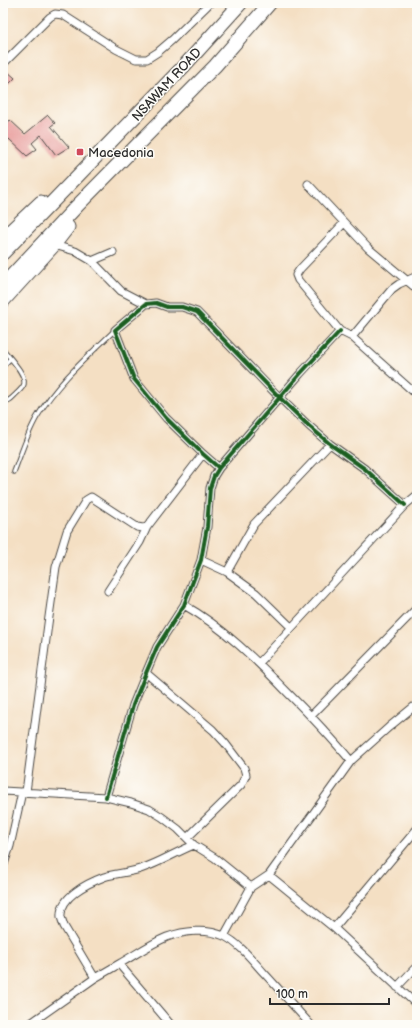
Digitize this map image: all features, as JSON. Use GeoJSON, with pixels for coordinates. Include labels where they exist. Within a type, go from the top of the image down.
{"type":"FeatureCollection","features":[{"type":"Feature","properties":{"kind":"highway","name":"NSAWAM ROAD"},"geometry":{"type":"LineString","coordinates":[[3,253],[184,66],[241,3]]}},
{"type":"Feature","properties":{"kind":"highway","name":"NSAWAM ROAD"},"geometry":{"type":"LineString","coordinates":[[3,285],[77,206],[215,66],[270,3]]}},
{"type":"Feature","properties":{"kind":"highway","name":"NSAWAM ROAD"},"geometry":{"type":"LineString","coordinates":[[3,301],[54,245],[121,161]]}},
{"type":"Feature","properties":{"kind":"highway","name":"NSAWAM ROAD"},"geometry":{"type":"LineString","coordinates":[[3,238],[54,190],[90,164]]}},
{"type":"Feature","properties":{"kind":"street"},"geometry":{"type":"LineString","coordinates":[[3,64],[50,17],[55,14],[62,15],[116,49],[136,59],[147,59],[172,40],[210,3]]}},
{"type":"Feature","properties":{"kind":"street"},"geometry":{"type":"LineString","coordinates":[[308,184],[368,248],[417,289]]}},
{"type":"Feature","properties":{"kind":"street"},"geometry":{"type":"LineString","coordinates":[[344,223],[300,269],[296,275],[298,280],[340,331],[352,338],[417,395]]}},
{"type":"Feature","properties":{"kind":"street"},"geometry":{"type":"LineString","coordinates":[[54,245],[75,250],[92,261],[121,291],[146,304],[156,303],[167,307],[182,307],[197,312],[280,398],[330,444],[365,469],[405,505]]}},
{"type":"Feature","properties":{"kind":"street"},"geometry":{"type":"LineString","coordinates":[[92,261],[113,252]]}},
{"type":"Feature","properties":{"kind":"street"},"geometry":{"type":"LineString","coordinates":[[352,338],[392,289],[417,276]]}},
{"type":"Feature","properties":{"kind":"street"},"geometry":{"type":"LineString","coordinates":[[146,304],[115,330],[134,379],[166,418],[219,468]]}},
{"type":"Feature","properties":{"kind":"street"},"geometry":{"type":"LineString","coordinates":[[106,797],[133,705],[157,647],[184,605],[201,560],[207,527],[210,488],[214,476],[219,468],[300,374],[340,331]]}},
{"type":"Feature","properties":{"kind":"street"},"geometry":{"type":"LineString","coordinates":[[227,572],[254,524],[330,444]]}},
{"type":"Feature","properties":{"kind":"street"},"geometry":{"type":"LineString","coordinates":[[108,591],[140,542],[147,527],[203,454]]}},
{"type":"Feature","properties":{"kind":"street"},"geometry":{"type":"LineString","coordinates":[[259,663],[405,505],[417,495]]}},
{"type":"Feature","properties":{"kind":"street"},"geometry":{"type":"LineString","coordinates":[[3,867],[24,792],[56,567],[67,531],[86,500],[91,497],[137,527],[147,527]]}},
{"type":"Feature","properties":{"kind":"street"},"geometry":{"type":"LineString","coordinates":[[201,560],[227,572],[256,593],[291,627]]}},
{"type":"Feature","properties":{"kind":"street"},"geometry":{"type":"LineString","coordinates":[[184,605],[203,616],[259,663],[311,716],[351,762]]}},
{"type":"Feature","properties":{"kind":"street"},"geometry":{"type":"LineString","coordinates":[[311,716],[417,608]]}},
{"type":"Feature","properties":{"kind":"street"},"geometry":{"type":"LineString","coordinates":[[146,673],[213,730],[244,768],[246,775],[241,785],[187,838]]}},
{"type":"Feature","properties":{"kind":"street"},"geometry":{"type":"LineString","coordinates":[[224,936],[252,887],[269,875],[351,762],[389,727],[415,709]]}},
{"type":"Feature","properties":{"kind":"street"},"geometry":{"type":"LineString","coordinates":[[3,791],[106,797],[149,809],[162,817],[194,845],[215,858],[252,887]]}},
{"type":"Feature","properties":{"kind":"street"},"geometry":{"type":"LineString","coordinates":[[334,928],[417,829]]}},
{"type":"Feature","properties":{"kind":"street"},"geometry":{"type":"LineString","coordinates":[[95,978],[64,926],[61,916],[63,906],[71,895],[84,886],[104,877],[140,869],[158,863],[194,845]]}},
{"type":"Feature","properties":{"kind":"street"},"geometry":{"type":"LineString","coordinates":[[269,875],[334,928],[417,1005]]}},
{"type":"Feature","properties":{"kind":"street"},"geometry":{"type":"LineString","coordinates":[[28,1025],[95,978],[152,944],[166,937],[193,931],[224,936],[243,950],[311,1025]]}},
{"type":"Feature","properties":{"kind":"street"},"geometry":{"type":"LineString","coordinates":[[119,964],[171,1025]]}},
{"type":"Feature","properties":{"kind":"street"},"geometry":{"type":"LineString","coordinates":[[397,987],[417,966]]}},
{"type":"Feature","properties":{"kind":"lane"},"geometry":{"type":"LineString","coordinates":[[14,472],[32,426],[61,383],[115,330]]}},
{"type":"Feature","properties":{"kind":"lane"},"geometry":{"type":"LineString","coordinates":[[3,349],[23,375],[24,384],[10,400],[3,402]]}},
{"type":"Feature","properties":{"kind":"lane"},"geometry":{"type":"LineString","coordinates":[[3,366],[10,359]]}},
{"type":"Feature","properties":{"kind":"building"},"geometry":{"type":"Polygon","coordinates":[[[7,71],[15,78],[8,85],[3,80],[3,76],[7,71]]]}},
{"type":"Feature","properties":{"kind":"building"},"geometry":{"type":"Polygon","coordinates":[[[48,115],[55,123],[51,126],[69,147],[56,155],[41,135],[32,143],[37,149],[27,156],[9,139],[3,145],[3,128],[10,120],[25,134],[48,115]]]}},
{"type":"Feature","properties":{"kind":"cycle path"},"geometry":{"type":"LineString","coordinates":[[219,468],[166,418],[134,379],[115,330],[146,304],[156,303],[167,307],[182,307],[197,312],[309,426],[330,444],[365,469],[405,505]]}},
{"type":"Feature","properties":{"kind":"cycle path"},"geometry":{"type":"LineString","coordinates":[[106,797],[133,705],[157,647],[184,605],[201,560],[207,527],[210,488],[214,476],[219,468],[300,374],[340,331]]}},
{"type":"Feature","properties":{"kind":"place","name":"Macedonia"},"geometry":{"type":"Point","coordinates":[80,152]}}]}
